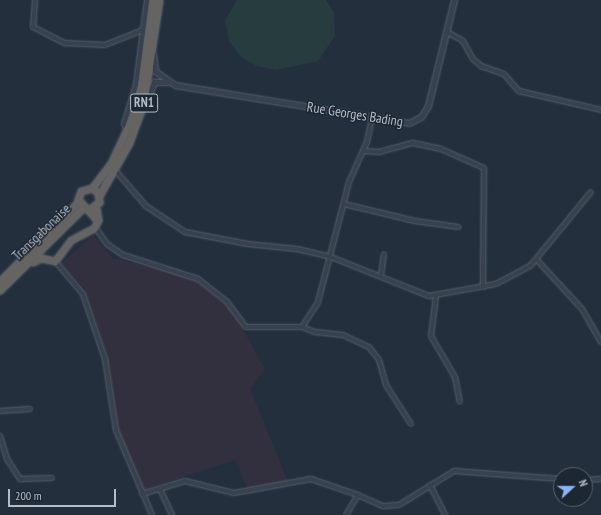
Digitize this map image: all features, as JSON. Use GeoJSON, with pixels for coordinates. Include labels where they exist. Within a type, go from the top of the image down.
{"type":"FeatureCollection","features":[{"type":"Feature","properties":{"kind":"highway","name":"RN1"},"geometry":{"type":"LineString","coordinates":[[78,202],[81,191],[92,188],[111,163],[128,129],[141,87],[153,0]]}},
{"type":"Feature","properties":{"kind":"highway","name":"RN1"},"geometry":{"type":"LineString","coordinates":[[96,207],[100,196],[115,170],[143,105],[154,46],[160,0]]}},
{"type":"Feature","properties":{"kind":"highway"},"geometry":{"type":"LineString","coordinates":[[92,188],[100,196]]}},
{"type":"Feature","properties":{"kind":"highway"},"geometry":{"type":"LineString","coordinates":[[78,202],[95,216],[95,226]]}},
{"type":"Feature","properties":{"kind":"highway","name":"Transgabonaise"},"geometry":{"type":"LineString","coordinates":[[0,281],[78,202]]}},
{"type":"Feature","properties":{"kind":"highway"},"geometry":{"type":"LineString","coordinates":[[86,209],[96,207],[95,226]]}},
{"type":"Feature","properties":{"kind":"highway","name":"Transgabonaise"},"geometry":{"type":"LineString","coordinates":[[0,290],[86,209]]}},
{"type":"Feature","properties":{"kind":"highway"},"geometry":{"type":"LineString","coordinates":[[22,268],[39,258],[55,261],[71,240],[95,226]]}},
{"type":"Feature","properties":{"kind":"street"},"geometry":{"type":"LineString","coordinates":[[35,0],[33,27],[65,43],[106,45],[143,30]]}},
{"type":"Feature","properties":{"kind":"street"},"geometry":{"type":"LineString","coordinates":[[128,129],[124,124],[136,85],[147,0]]}},
{"type":"Feature","properties":{"kind":"street","name":"Rue Georges Bading"},"geometry":{"type":"LineString","coordinates":[[168,82],[372,119],[406,123],[423,116],[447,32],[454,0]]}},
{"type":"Feature","properties":{"kind":"street"},"geometry":{"type":"LineString","coordinates":[[447,32],[463,41],[473,59],[481,66],[504,74],[519,92],[601,110]]}},
{"type":"Feature","properties":{"kind":"street"},"geometry":{"type":"LineString","coordinates":[[154,46],[155,70],[168,82]]}},
{"type":"Feature","properties":{"kind":"street"},"geometry":{"type":"LineString","coordinates":[[143,105],[152,84],[168,82]]}},
{"type":"Feature","properties":{"kind":"street"},"geometry":{"type":"LineString","coordinates":[[302,327],[315,312],[344,204],[364,151],[372,119]]}},
{"type":"Feature","properties":{"kind":"street"},"geometry":{"type":"LineString","coordinates":[[364,151],[379,152],[413,143],[441,149],[484,168],[483,287]]}},
{"type":"Feature","properties":{"kind":"street"},"geometry":{"type":"LineString","coordinates":[[115,170],[146,206],[185,232],[248,244],[296,248],[331,257],[381,275],[413,291],[436,296],[483,287],[507,279],[537,260],[574,209],[591,192]]}},
{"type":"Feature","properties":{"kind":"street"},"geometry":{"type":"LineString","coordinates":[[344,204],[415,221],[459,227]]}},
{"type":"Feature","properties":{"kind":"street"},"geometry":{"type":"LineString","coordinates":[[95,226],[104,240],[118,252],[198,279],[227,302],[246,326],[302,327],[316,332],[342,335],[369,347],[411,424]]}},
{"type":"Feature","properties":{"kind":"street"},"geometry":{"type":"LineString","coordinates":[[381,275],[384,254]]}},
{"type":"Feature","properties":{"kind":"street"},"geometry":{"type":"LineString","coordinates":[[537,260],[582,309],[601,342]]}},
{"type":"Feature","properties":{"kind":"street"},"geometry":{"type":"LineString","coordinates":[[55,261],[83,294],[105,359],[116,430],[152,515]]}},
{"type":"Feature","properties":{"kind":"street"},"geometry":{"type":"LineString","coordinates":[[436,296],[431,336],[454,377],[460,402]]}},
{"type":"Feature","properties":{"kind":"street"},"geometry":{"type":"LineString","coordinates":[[0,412],[30,408]]}},
{"type":"Feature","properties":{"kind":"street"},"geometry":{"type":"LineString","coordinates":[[0,436],[7,459],[20,479],[52,478]]}},
{"type":"Feature","properties":{"kind":"street"},"geometry":{"type":"LineString","coordinates":[[142,494],[194,481],[234,492],[311,479],[358,494],[376,504],[393,506],[430,485],[444,474],[458,471],[553,478]]}},
{"type":"Feature","properties":{"kind":"street"},"geometry":{"type":"LineString","coordinates":[[430,485],[445,515]]}},
{"type":"Feature","properties":{"kind":"street"},"geometry":{"type":"LineString","coordinates":[[160,489],[172,515]]}},
{"type":"Feature","properties":{"kind":"street"},"geometry":{"type":"LineString","coordinates":[[346,515],[358,494]]}},
{"type":"Feature","properties":{"kind":"shaded area"},"geometry":{"type":"Polygon","coordinates":[[[93,235],[112,258],[190,276],[230,307],[265,369],[250,389],[288,482],[248,490],[235,460],[143,490],[120,434],[107,355],[85,288],[61,264],[93,235]]]}},
{"type":"Feature","properties":{"kind":"green space"},"geometry":{"type":"Polygon","coordinates":[[[237,0],[326,0],[334,12],[335,36],[318,61],[276,70],[257,66],[241,57],[229,41],[225,21],[237,0]]]}}]}
